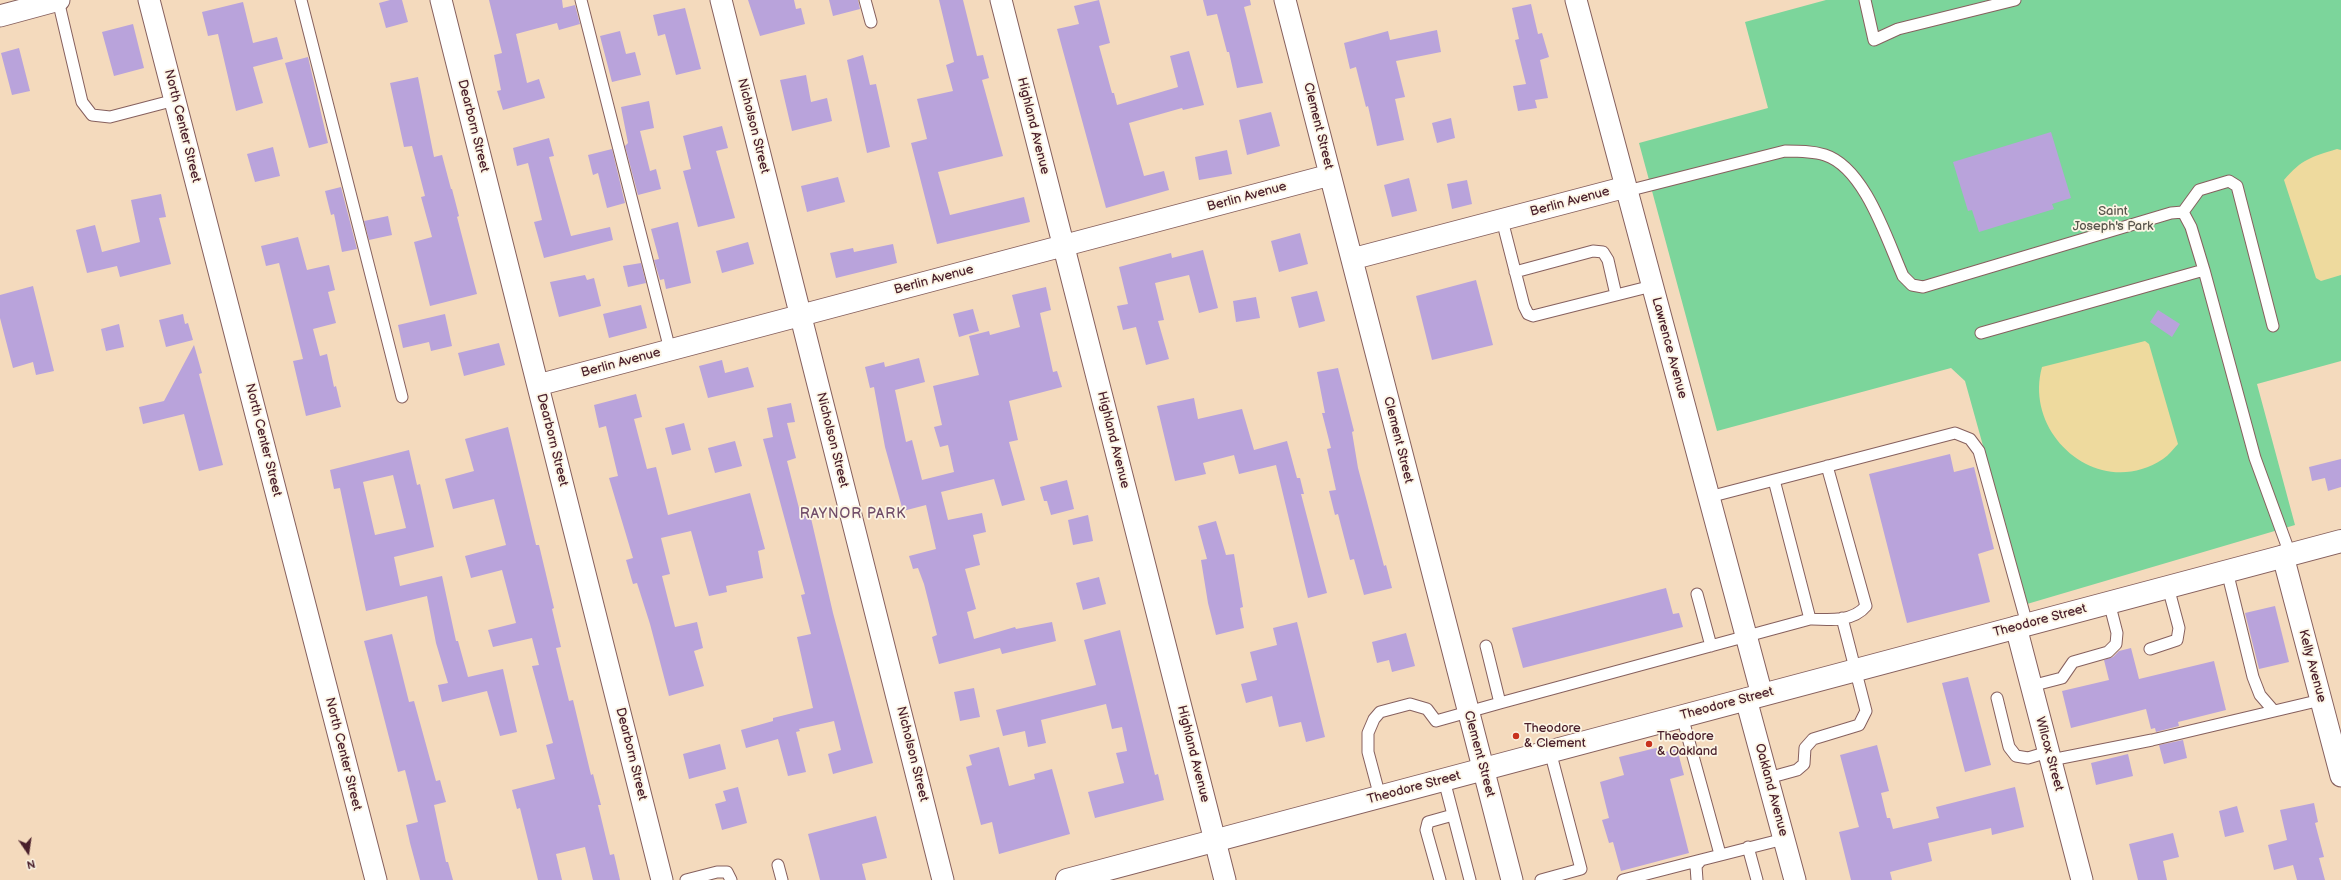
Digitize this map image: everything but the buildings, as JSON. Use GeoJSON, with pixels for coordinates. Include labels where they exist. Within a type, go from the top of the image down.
{"type":"FeatureCollection","features":[{"type":"Feature","properties":{"kind":"main road","name":"Theodore Street"},"geometry":{"type":"LineString","coordinates":[[1067,880],[2341,541]]}},
{"type":"Feature","properties":{"kind":"street"},"geometry":{"type":"LineString","coordinates":[[0,16],[59,0]]}},
{"type":"Feature","properties":{"kind":"street","name":"North Center Street"},"geometry":{"type":"LineString","coordinates":[[150,0],[376,880]]}},
{"type":"Feature","properties":{"kind":"street","name":"Dearborn Street"},"geometry":{"type":"LineString","coordinates":[[441,0],[662,880]]}},
{"type":"Feature","properties":{"kind":"street","name":"Nicholson Street"},"geometry":{"type":"LineString","coordinates":[[721,0],[944,880]]}},
{"type":"Feature","properties":{"kind":"street","name":"Highland Avenue"},"geometry":{"type":"LineString","coordinates":[[1001,0],[1225,880]]}},
{"type":"Feature","properties":{"kind":"street","name":"Clement Street"},"geometry":{"type":"LineString","coordinates":[[1285,0],[1512,880]]}},
{"type":"Feature","properties":{"kind":"street","name":"Lawrence Avenue"},"geometry":{"type":"LineString","coordinates":[[1576,0],[1746,636],[1754,697]]}},
{"type":"Feature","properties":{"kind":"street","name":"Berlin Avenue"},"geometry":{"type":"LineString","coordinates":[[538,385],[1330,175]]}},
{"type":"Feature","properties":{"kind":"street","name":"Berlin Avenue"},"geometry":{"type":"LineString","coordinates":[[1352,259],[1627,189]]}},
{"type":"Feature","properties":{"kind":"street","name":"Kelly Avenue"},"geometry":{"type":"LineString","coordinates":[[2287,555],[2321,700],[2341,776]]}},
{"type":"Feature","properties":{"kind":"street","name":"Wilcox Street"},"geometry":{"type":"LineString","coordinates":[[2022,626],[2032,686],[2082,880]]}},
{"type":"Feature","properties":{"kind":"street","name":"Oakland Avenue"},"geometry":{"type":"LineString","coordinates":[[1754,697],[1768,778],[1795,880]]}},
{"type":"Feature","properties":{"kind":"lane"},"geometry":{"type":"LineString","coordinates":[[59,0],[82,102],[92,115],[110,117],[175,100]]}},
{"type":"Feature","properties":{"kind":"lane"},"geometry":{"type":"LineString","coordinates":[[301,0],[402,397]]}},
{"type":"Feature","properties":{"kind":"lane"},"geometry":{"type":"LineString","coordinates":[[581,0],[670,350]]}},
{"type":"Feature","properties":{"kind":"lane"},"geometry":{"type":"LineString","coordinates":[[865,0],[871,22]]}},
{"type":"Feature","properties":{"kind":"lane"},"geometry":{"type":"LineString","coordinates":[[1865,0],[1874,40],[1898,29],[2016,0]]}},
{"type":"Feature","properties":{"kind":"lane"},"geometry":{"type":"LineString","coordinates":[[1627,189],[1785,151],[1806,151],[1826,155],[1841,164],[1855,178],[1868,198],[1903,276],[1912,285],[1922,287],[2171,213],[2183,212],[2199,190],[2229,181],[2237,186],[2273,326]]}},
{"type":"Feature","properties":{"kind":"lane"},"geometry":{"type":"LineString","coordinates":[[2183,212],[2191,227],[2255,458],[2287,555]]}},
{"type":"Feature","properties":{"kind":"lane"},"geometry":{"type":"LineString","coordinates":[[1502,220],[1524,306],[1528,314],[1533,316],[1652,286]]}},
{"type":"Feature","properties":{"kind":"lane"},"geometry":{"type":"LineString","coordinates":[[1515,272],[1592,251],[1603,252],[1608,260],[1616,295]]}},
{"type":"Feature","properties":{"kind":"lane"},"geometry":{"type":"LineString","coordinates":[[1981,333],[2204,270]]}},
{"type":"Feature","properties":{"kind":"lane"},"geometry":{"type":"LineString","coordinates":[[1709,497],[1955,433],[1970,439],[1979,450],[2022,626]]}},
{"type":"Feature","properties":{"kind":"lane"},"geometry":{"type":"LineString","coordinates":[[1380,797],[1368,752],[1368,733],[1380,712],[1410,704],[1427,709],[1436,721],[1810,619],[1834,620],[1860,613],[1866,606],[1827,466]]}},
{"type":"Feature","properties":{"kind":"lane"},"geometry":{"type":"LineString","coordinates":[[1774,480],[1810,619]]}},
{"type":"Feature","properties":{"kind":"lane"},"geometry":{"type":"LineString","coordinates":[[2227,571],[2252,677],[2260,695],[2273,710]]}},
{"type":"Feature","properties":{"kind":"lane"},"geometry":{"type":"LineString","coordinates":[[2150,649],[2177,640],[2179,628],[2168,587]]}},
{"type":"Feature","properties":{"kind":"lane"},"geometry":{"type":"LineString","coordinates":[[1697,594],[1711,646]]}},
{"type":"Feature","properties":{"kind":"lane"},"geometry":{"type":"LineString","coordinates":[[2032,686],[2062,678],[2073,662],[2108,652],[2116,644],[2117,633],[2109,602]]}},
{"type":"Feature","properties":{"kind":"lane"},"geometry":{"type":"LineString","coordinates":[[1768,778],[1797,770],[1804,764],[1805,748],[1813,739],[1859,725],[1866,711],[1842,618]]}},
{"type":"Feature","properties":{"kind":"lane"},"geometry":{"type":"LineString","coordinates":[[1486,646],[1500,703]]}},
{"type":"Feature","properties":{"kind":"lane"},"geometry":{"type":"LineString","coordinates":[[1997,698],[2009,747],[2016,756],[2028,758],[2152,740],[2273,710],[2321,700]]}},
{"type":"Feature","properties":{"kind":"lane"},"geometry":{"type":"LineString","coordinates":[[1682,716],[1720,854]]}},
{"type":"Feature","properties":{"kind":"lane"},"geometry":{"type":"LineString","coordinates":[[1541,880],[1581,869],[1550,751]]}},
{"type":"Feature","properties":{"kind":"lane"},"geometry":{"type":"LineString","coordinates":[[1444,780],[1470,880]]}},
{"type":"Feature","properties":{"kind":"lane"},"geometry":{"type":"LineString","coordinates":[[1440,880],[1426,830],[1428,822],[1453,815]]}},
{"type":"Feature","properties":{"kind":"lane"},"geometry":{"type":"LineString","coordinates":[[1623,880],[1720,854],[1784,839]]}},
{"type":"Feature","properties":{"kind":"lane"},"geometry":{"type":"LineString","coordinates":[[1748,847],[1756,880]]}},
{"type":"Feature","properties":{"kind":"lane"},"geometry":{"type":"LineString","coordinates":[[1697,880],[1696,866],[1701,860]]}},
{"type":"Feature","properties":{"kind":"lane"},"geometry":{"type":"LineString","coordinates":[[778,865],[782,880]]}},
{"type":"Feature","properties":{"kind":"lane"},"geometry":{"type":"LineString","coordinates":[[686,880],[717,872],[726,872],[731,880]]}},
{"type":"Feature","properties":{"kind":"green space","name":"Saint Joseph's Park"},"geometry":{"type":"Polygon","coordinates":[[[1826,0],[2341,0],[2341,361],[2257,384],[2295,525],[2027,604],[1965,381],[1951,368],[1717,431],[1639,143],[1768,108],[1745,22],[1826,0]]]}},
{"type":"Feature","properties":{"kind":"sand"},"geometry":{"type":"Polygon","coordinates":[[[2337,149],[2341,150],[2341,275],[2321,281],[2316,278],[2284,180],[2296,167],[2302,163],[2320,154],[2337,149]]]}},
{"type":"Feature","properties":{"kind":"sand"},"geometry":{"type":"Polygon","coordinates":[[[2145,341],[2149,344],[2178,444],[2163,459],[2139,470],[2115,472],[2092,467],[2072,455],[2055,438],[2044,416],[2039,392],[2042,367],[2145,341]]]}},
{"type":"Feature","properties":{"kind":"place","name":"Theodore & Clement"},"geometry":{"type":"Point","coordinates":[1516,736]}},
{"type":"Feature","properties":{"kind":"place","name":"Theodore & Oakland"},"geometry":{"type":"Point","coordinates":[1649,744]}},
{"type":"Feature","properties":{"kind":"district","name":"RAYNOR PARK"},"geometry":{"type":"Point","coordinates":[853,514]}}]}
